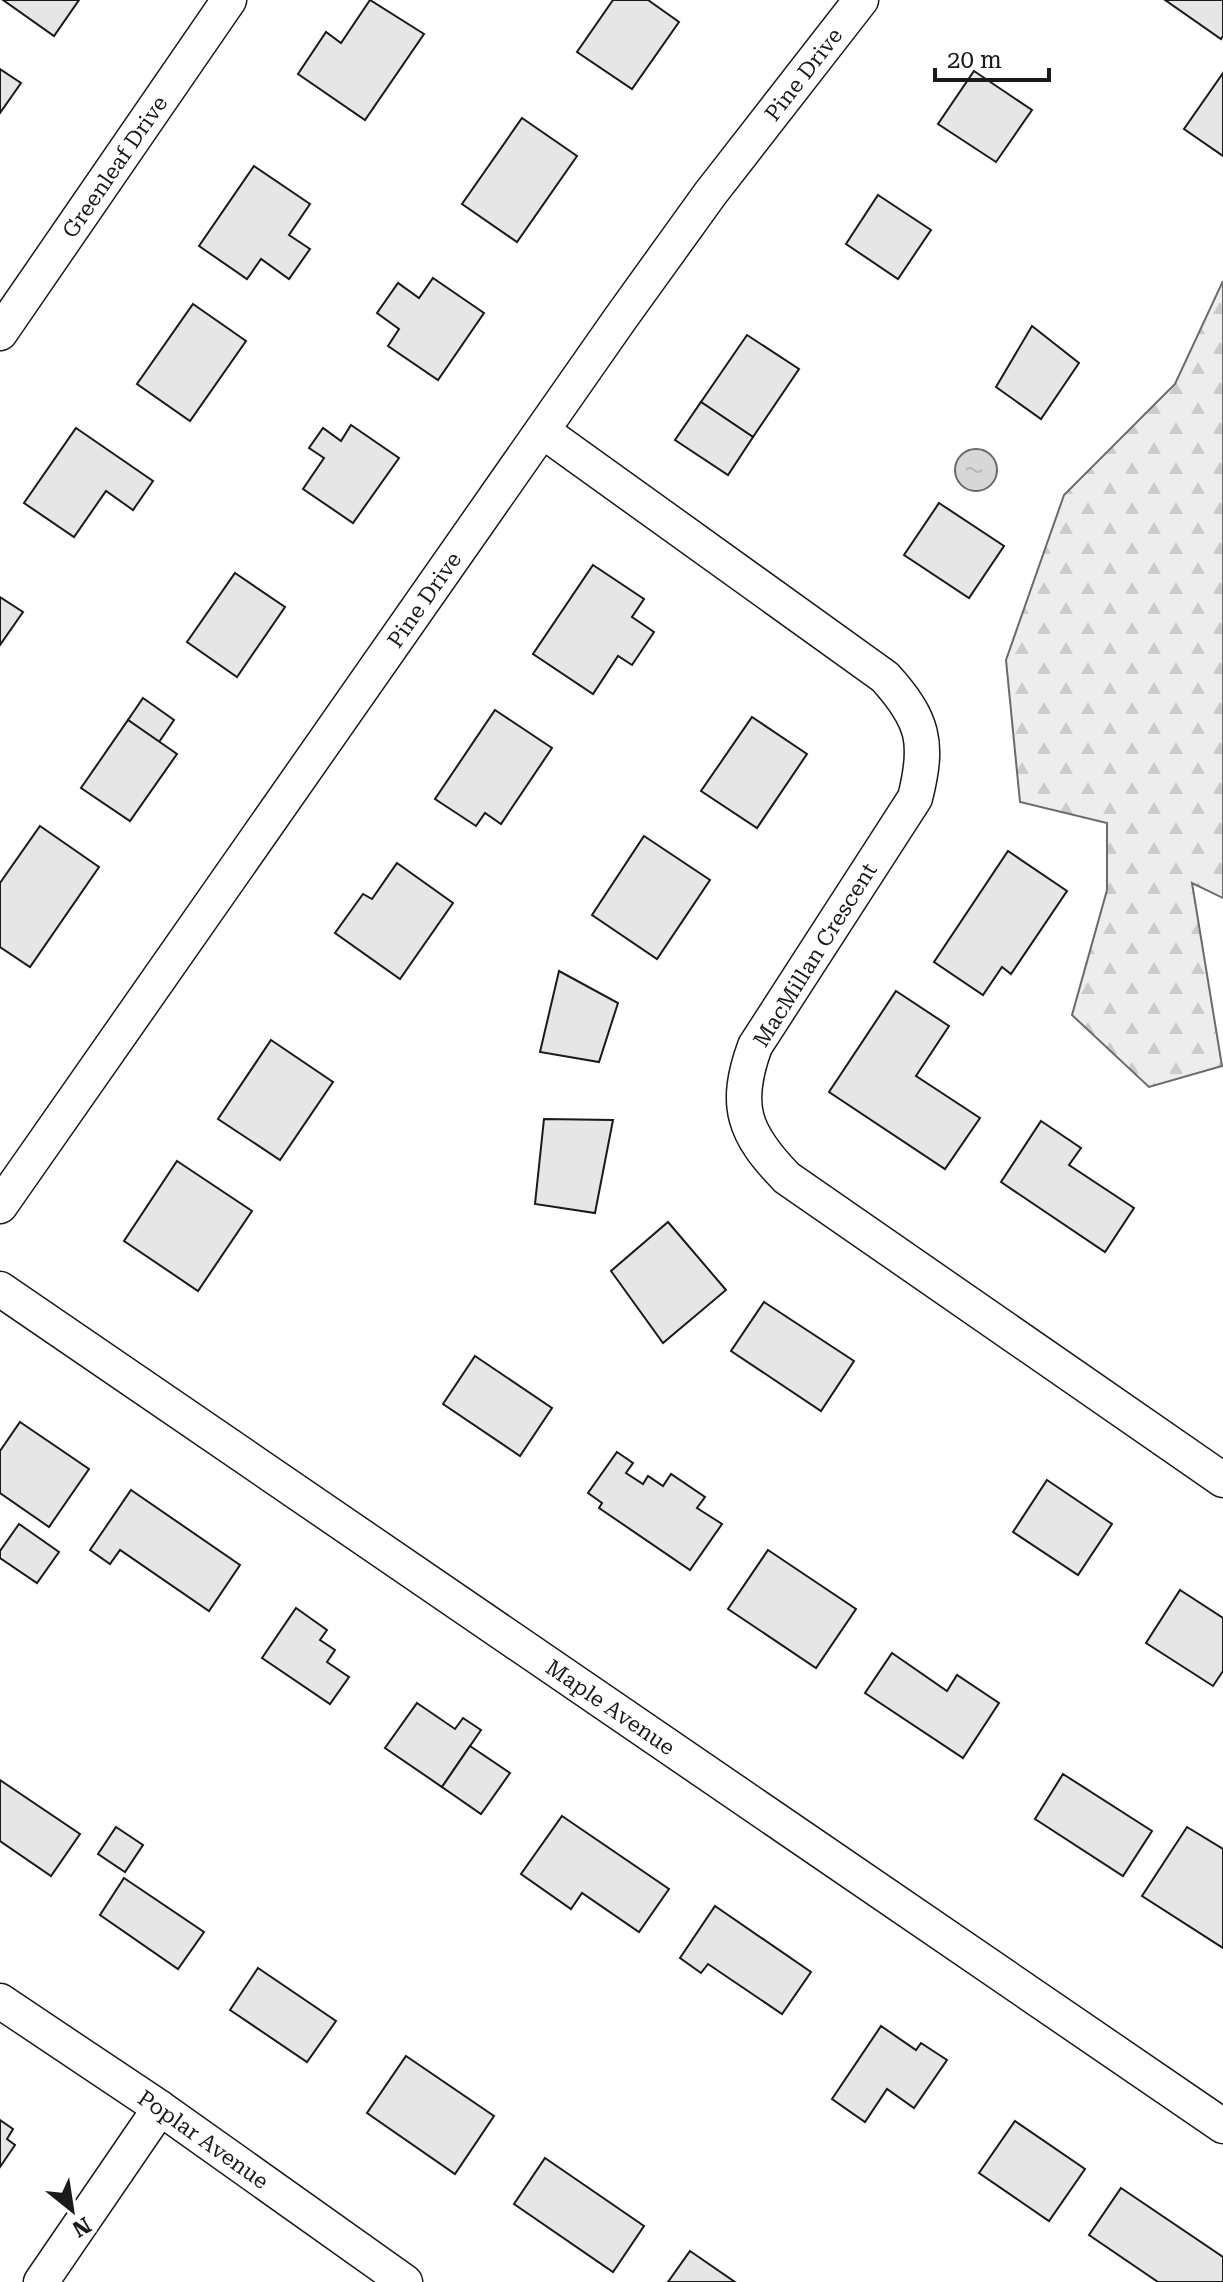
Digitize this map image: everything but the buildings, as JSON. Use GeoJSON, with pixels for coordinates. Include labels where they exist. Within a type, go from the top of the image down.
{"type":"FeatureCollection","features":[{"type":"Feature","properties":{"kind":"street","name":"Greenleaf Drive"},"geometry":{"type":"LineString","coordinates":[[0,333],[229,0]]}},
{"type":"Feature","properties":{"kind":"street","name":"Pine Drive"},"geometry":{"type":"LineString","coordinates":[[0,1206],[710,194],[861,0]]}},
{"type":"Feature","properties":{"kind":"street","name":"MacMillan Crescent"},"geometry":{"type":"LineString","coordinates":[[544,432],[885,677],[905,699],[920,728],[925,761],[915,798],[755,1046],[744,1076],[743,1114],[762,1152],[787,1178],[1223,1480]]}},
{"type":"Feature","properties":{"kind":"street","name":"Maple Avenue"},"geometry":{"type":"LineString","coordinates":[[0,1289],[1223,2126]]}},
{"type":"Feature","properties":{"kind":"street","name":"Poplar Avenue"},"geometry":{"type":"LineString","coordinates":[[0,2001],[160,2108],[405,2282]]}},
{"type":"Feature","properties":{"kind":"street"},"geometry":{"type":"LineString","coordinates":[[41,2282],[160,2108]]}},
{"type":"Feature","properties":{"kind":"green space"},"geometry":{"type":"Polygon","coordinates":[[[1223,281],[1223,898],[1192,883],[1222,1066],[1149,1087],[1072,1015],[1107,890],[1107,823],[1020,802],[1006,660],[1064,495],[1175,384],[1223,281]]]}},
{"type":"Feature","properties":{"kind":"water"},"geometry":{"type":"Polygon","coordinates":[[[976,449],[991,455],[997,470],[991,485],[976,491],[961,485],[955,470],[961,455],[976,449]]]}}]}
